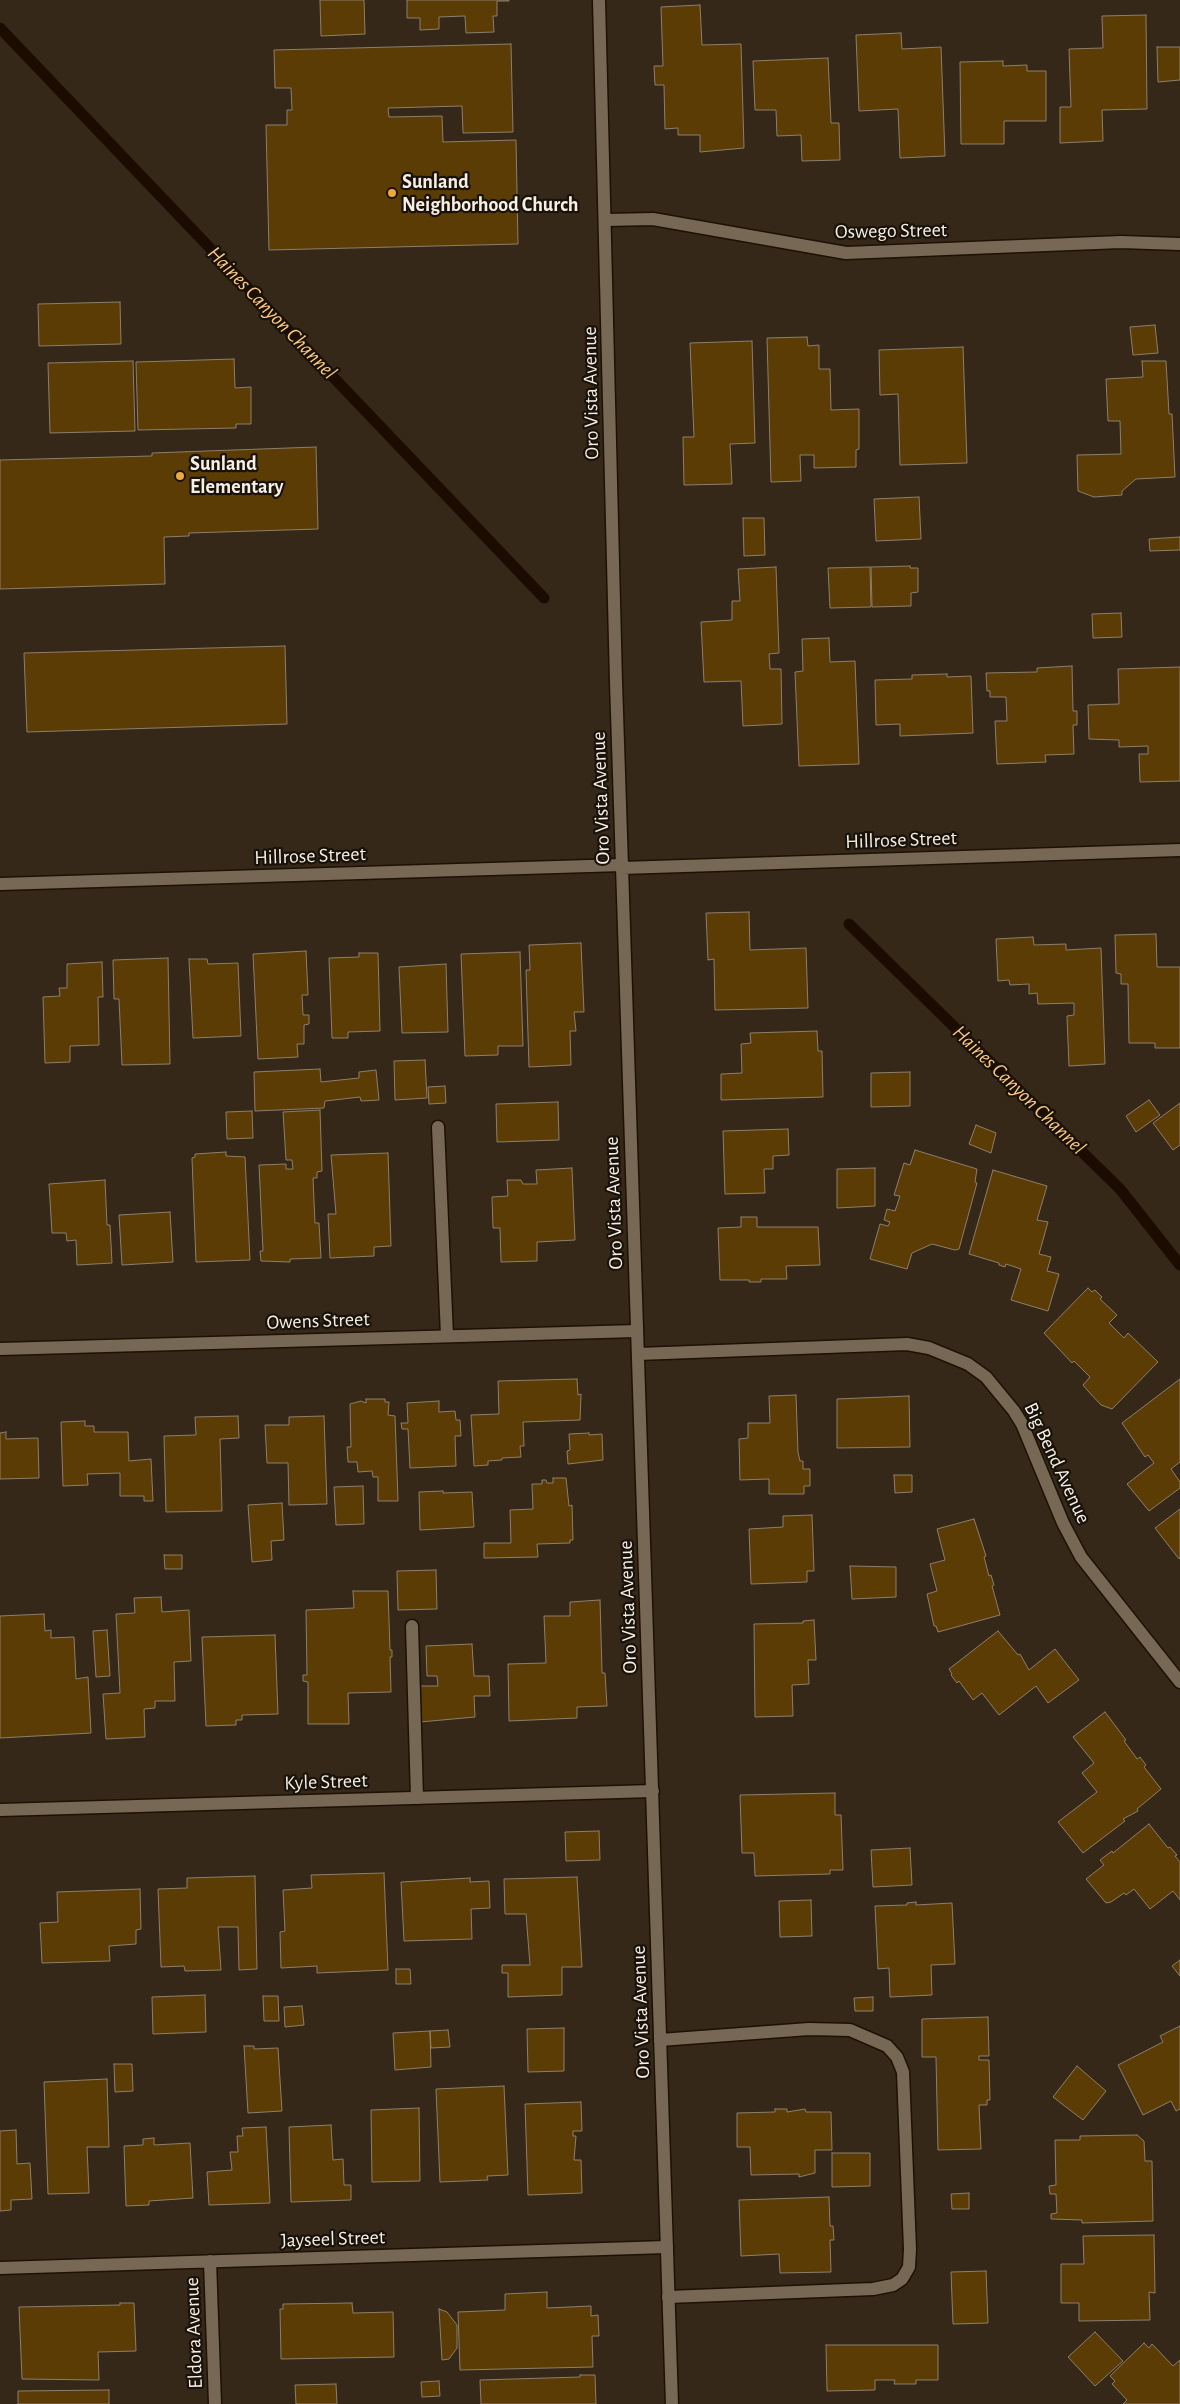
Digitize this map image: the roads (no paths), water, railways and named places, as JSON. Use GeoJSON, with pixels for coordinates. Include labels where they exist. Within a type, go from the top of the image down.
{"type":"FeatureCollection","features":[{"type":"Feature","properties":{"kind":"street","name":"Oro Vista Avenue"},"geometry":{"type":"LineString","coordinates":[[599,0],[622,866],[672,2404]]}},
{"type":"Feature","properties":{"kind":"street","name":"Oswego Street"},"geometry":{"type":"LineString","coordinates":[[606,220],[653,219],[846,253],[1122,242],[1180,244]]}},
{"type":"Feature","properties":{"kind":"street","name":"Hillrose Street"},"geometry":{"type":"LineString","coordinates":[[0,884],[1180,850]]}},
{"type":"Feature","properties":{"kind":"street"},"geometry":{"type":"LineString","coordinates":[[438,1127],[448,1336]]}},
{"type":"Feature","properties":{"kind":"street","name":"Owens Street"},"geometry":{"type":"LineString","coordinates":[[0,1349],[637,1331]]}},
{"type":"Feature","properties":{"kind":"street","name":"Big Bend Avenue"},"geometry":{"type":"LineString","coordinates":[[638,1354],[907,1344],[929,1348],[968,1364],[986,1377],[1014,1410],[1022,1424],[1063,1523],[1081,1557],[1180,1682]]}},
{"type":"Feature","properties":{"kind":"street"},"geometry":{"type":"LineString","coordinates":[[412,1626],[417,1798]]}},
{"type":"Feature","properties":{"kind":"street","name":"Kyle Street"},"geometry":{"type":"LineString","coordinates":[[0,1810],[653,1791]]}},
{"type":"Feature","properties":{"kind":"street"},"geometry":{"type":"LineString","coordinates":[[660,2040],[809,2029],[850,2030],[887,2046],[897,2058],[903,2072],[910,2249],[909,2267],[902,2279],[894,2285],[873,2289],[668,2297]]}},
{"type":"Feature","properties":{"kind":"street","name":"Jayseel Street"},"geometry":{"type":"LineString","coordinates":[[0,2268],[667,2247]]}},
{"type":"Feature","properties":{"kind":"street","name":"Eldora Avenue"},"geometry":{"type":"LineString","coordinates":[[210,2261],[215,2404]]}},
{"type":"Feature","properties":{"kind":"waterway","name":"Haines Canyon Channel"},"geometry":{"type":"LineString","coordinates":[[0,28],[544,598]]}},
{"type":"Feature","properties":{"kind":"waterway","name":"Haines Canyon Channel"},"geometry":{"type":"LineString","coordinates":[[849,924],[1120,1189],[1180,1265]]}},
{"type":"Feature","properties":{"kind":"place","name":"Sunland Neighborhood Church"},"geometry":{"type":"Point","coordinates":[392,193]}},
{"type":"Feature","properties":{"kind":"place","name":"Sunland Elementary"},"geometry":{"type":"Point","coordinates":[180,476]}}]}
